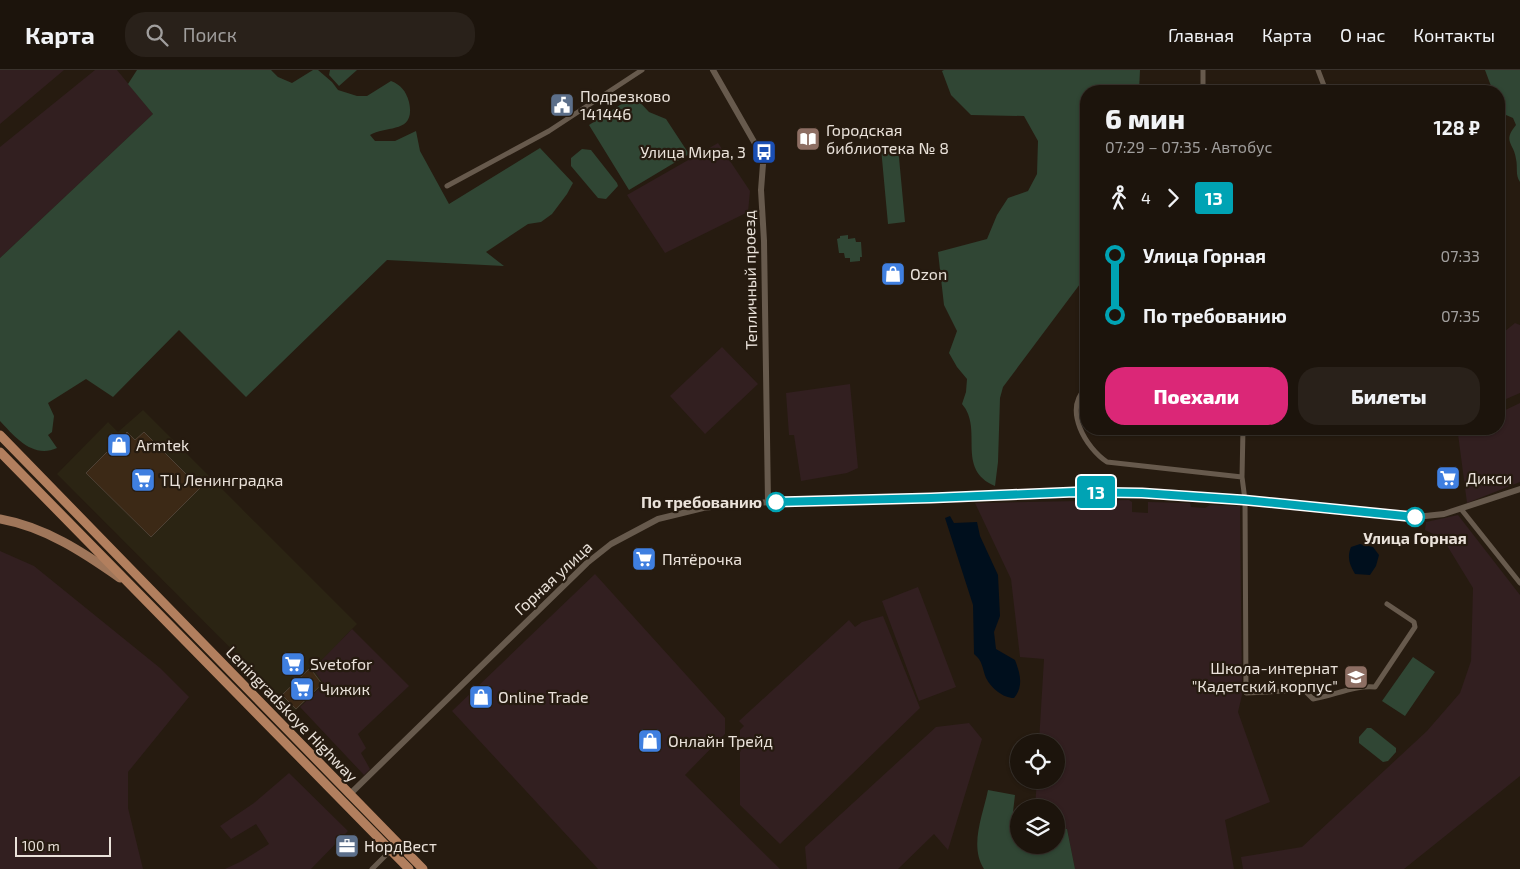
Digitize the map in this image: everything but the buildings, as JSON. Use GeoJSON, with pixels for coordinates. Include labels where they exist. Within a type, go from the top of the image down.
{"type":"FeatureCollection","features":[{"type":"Feature","properties":{"kind":"highway","name":"Leningradskoye Highway"},"geometry":{"type":"LineString","coordinates":[[0,435],[423,869]]}},
{"type":"Feature","properties":{"kind":"highway","name":"Leningradskoye Highway"},"geometry":{"type":"LineString","coordinates":[[0,452],[409,869]]}},
{"type":"Feature","properties":{"kind":"main road"},"geometry":{"type":"LineString","coordinates":[[0,519],[28,527],[61,540],[131,585]]}},
{"type":"Feature","properties":{"kind":"street"},"geometry":{"type":"LineString","coordinates":[[447,186],[549,131],[642,70]]}},
{"type":"Feature","properties":{"kind":"street","name":"Тепличный проезд"},"geometry":{"type":"LineString","coordinates":[[713,70],[761,154],[763,164],[761,190],[764,241],[768,502]]}},
{"type":"Feature","properties":{"kind":"street"},"geometry":{"type":"LineString","coordinates":[[1203,70],[1203,85]]}},
{"type":"Feature","properties":{"kind":"street"},"geometry":{"type":"LineString","coordinates":[[1318,70],[1324,85]]}},
{"type":"Feature","properties":{"kind":"street"},"geometry":{"type":"LineString","coordinates":[[1080,397],[1078,402],[1078,424],[1080,428]]}},
{"type":"Feature","properties":{"kind":"street"},"geometry":{"type":"LineString","coordinates":[[1084,435],[1095,454],[1107,462],[1242,477]]}},
{"type":"Feature","properties":{"kind":"street"},"geometry":{"type":"LineString","coordinates":[[1244,435],[1242,477],[1244,500],[1246,693],[1304,690],[1313,699],[1327,697],[1334,692],[1375,686],[1415,627],[1414,622],[1387,604]]}},
{"type":"Feature","properties":{"kind":"street","name":"Горная улица"},"geometry":{"type":"LineString","coordinates":[[349,795],[587,563],[605,548],[635,529],[677,513],[703,508],[768,502],[1075,492],[1194,495],[1416,517],[1444,514],[1520,490]]}},
{"type":"Feature","properties":{"kind":"street"},"geometry":{"type":"LineString","coordinates":[[1460,509],[1520,584]]}},
{"type":"Feature","properties":{"kind":"street"},"geometry":{"type":"LineString","coordinates":[[372,869],[390,850]]}},
{"type":"Feature","properties":{"kind":"shaded area"},"geometry":{"type":"Polygon","coordinates":[[[0,70],[64,70],[0,124],[0,70]]]}},
{"type":"Feature","properties":{"kind":"shaded area"},"geometry":{"type":"Polygon","coordinates":[[[95,70],[117,70],[153,114],[0,258],[0,147],[95,70]]]}},
{"type":"Feature","properties":{"kind":"shaded area"},"geometry":{"type":"Polygon","coordinates":[[[718,143],[750,191],[748,212],[665,253],[627,195],[718,143]]]}},
{"type":"Feature","properties":{"kind":"shaded area"},"geometry":{"type":"Polygon","coordinates":[[[1515,323],[1520,325],[1520,393],[1505,399],[1505,331],[1515,323]]]}},
{"type":"Feature","properties":{"kind":"shaded area"},"geometry":{"type":"Polygon","coordinates":[[[722,347],[758,384],[705,434],[670,396],[722,347]]]}},
{"type":"Feature","properties":{"kind":"shaded area"},"geometry":{"type":"Polygon","coordinates":[[[850,384],[858,468],[847,473],[801,481],[794,435],[789,435],[786,393],[850,384]]]}},
{"type":"Feature","properties":{"kind":"shaded area"},"geometry":{"type":"Polygon","coordinates":[[[1520,403],[1520,482],[1467,503],[1458,435],[1505,435],[1505,410],[1520,403]]]}},
{"type":"Feature","properties":{"kind":"shaded area"},"geometry":{"type":"Polygon","coordinates":[[[143,410],[357,624],[341,640],[324,684],[294,712],[57,474],[108,422],[118,432],[143,410]]]}},
{"type":"Feature","properties":{"kind":"shaded area"},"geometry":{"type":"Polygon","coordinates":[[[1129,500],[1132,502],[1132,512],[1148,513],[1148,502],[1190,503],[1191,507],[1205,508],[1210,505],[1240,506],[1242,695],[1238,712],[1270,802],[1225,820],[1234,869],[1075,869],[1067,829],[1065,829],[1065,799],[1036,799],[1036,789],[1065,789],[1065,734],[1039,734],[1044,659],[1020,657],[1011,579],[975,503],[1129,500]]]}},
{"type":"Feature","properties":{"kind":"shaded area"},"geometry":{"type":"Polygon","coordinates":[[[1458,515],[1520,595],[1520,776],[1404,869],[1243,869],[1241,857],[1302,847],[1427,731],[1460,693],[1471,661],[1473,588],[1443,539],[1425,530],[1426,522],[1458,515]]]}},
{"type":"Feature","properties":{"kind":"shaded area"},"geometry":{"type":"Polygon","coordinates":[[[0,551],[34,566],[160,668],[189,697],[128,772],[128,808],[143,869],[0,869],[0,551]]]}},
{"type":"Feature","properties":{"kind":"shaded area"},"geometry":{"type":"Polygon","coordinates":[[[595,574],[725,718],[725,734],[685,775],[780,869],[598,869],[452,711],[595,574]]]}},
{"type":"Feature","properties":{"kind":"shaded area"},"geometry":{"type":"Polygon","coordinates":[[[918,587],[956,687],[919,701],[882,601],[918,587]]]}},
{"type":"Feature","properties":{"kind":"shaded area"},"geometry":{"type":"Polygon","coordinates":[[[883,616],[920,708],[780,844],[740,805],[740,730],[744,726],[739,721],[849,620],[855,627],[862,622],[883,616]]]}},
{"type":"Feature","properties":{"kind":"shaded area"},"geometry":{"type":"Polygon","coordinates":[[[352,629],[409,686],[358,734],[366,748],[361,753],[370,769],[364,775],[300,707],[324,684],[313,669],[352,629]]]}},
{"type":"Feature","properties":{"kind":"shaded area"},"geometry":{"type":"Polygon","coordinates":[[[969,723],[982,739],[948,850],[934,834],[898,869],[807,869],[805,847],[936,727],[969,723]]]}},
{"type":"Feature","properties":{"kind":"shaded area"},"geometry":{"type":"Polygon","coordinates":[[[289,773],[348,831],[311,869],[225,869],[269,844],[256,824],[231,839],[220,826],[254,803],[289,773]]]}},
{"type":"Feature","properties":{"kind":"green space"},"geometry":{"type":"Polygon","coordinates":[[[137,70],[271,70],[278,77],[292,83],[313,70],[318,70],[338,90],[357,96],[367,96],[391,81],[398,84],[406,95],[410,112],[408,119],[398,127],[370,135],[375,141],[395,141],[416,131],[420,151],[449,204],[540,148],[573,183],[552,214],[541,222],[528,224],[486,252],[504,266],[387,260],[246,397],[179,330],[113,397],[86,379],[48,403],[54,416],[52,432],[48,435],[57,448],[48,451],[32,449],[12,434],[0,421],[0,258],[153,114],[128,84],[137,70]]]}},
{"type":"Feature","properties":{"kind":"green space"},"geometry":{"type":"Polygon","coordinates":[[[330,70],[357,70],[339,86],[329,75],[330,70]]]}},
{"type":"Feature","properties":{"kind":"green space"},"geometry":{"type":"Polygon","coordinates":[[[1140,70],[1139,85],[1080,85],[1080,284],[1003,387],[1000,398],[998,462],[995,486],[983,479],[976,470],[973,459],[971,425],[968,414],[962,404],[966,392],[967,379],[949,353],[957,331],[944,305],[938,252],[987,239],[997,215],[1008,198],[1028,191],[1037,174],[1038,141],[1024,116],[971,115],[951,95],[942,71],[1140,70]]]}},
{"type":"Feature","properties":{"kind":"green space"},"geometry":{"type":"Polygon","coordinates":[[[1485,70],[1520,70],[1520,182],[1515,154],[1509,139],[1516,125],[1513,118],[1505,115],[1505,85],[1491,85],[1485,70]]]}},
{"type":"Feature","properties":{"kind":"green space"},"geometry":{"type":"Polygon","coordinates":[[[634,96],[649,112],[666,119],[689,154],[629,190],[589,125],[634,96]]]}},
{"type":"Feature","properties":{"kind":"green space"},"geometry":{"type":"Polygon","coordinates":[[[898,147],[905,222],[888,224],[881,148],[898,147]]]}},
{"type":"Feature","properties":{"kind":"green space"},"geometry":{"type":"Polygon","coordinates":[[[582,149],[591,150],[617,183],[618,186],[606,199],[598,198],[571,166],[571,158],[582,149]]]}},
{"type":"Feature","properties":{"kind":"green space"},"geometry":{"type":"Polygon","coordinates":[[[848,235],[848,239],[855,238],[856,242],[861,242],[862,257],[860,257],[860,261],[850,262],[850,258],[845,258],[844,253],[839,253],[837,239],[840,236],[848,235]]]}},
{"type":"Feature","properties":{"kind":"green space"},"geometry":{"type":"Polygon","coordinates":[[[1413,657],[1435,672],[1405,716],[1382,701],[1413,657]]]}},
{"type":"Feature","properties":{"kind":"green space"},"geometry":{"type":"Polygon","coordinates":[[[1367,728],[1371,728],[1396,748],[1396,752],[1388,761],[1383,762],[1359,743],[1359,737],[1367,728]]]}},
{"type":"Feature","properties":{"kind":"green space"},"geometry":{"type":"Polygon","coordinates":[[[988,790],[1015,795],[1015,799],[1010,799],[1010,854],[1065,854],[1065,829],[1067,829],[1075,869],[984,869],[980,860],[977,840],[988,790]]]}},
{"type":"Feature","properties":{"kind":"water"},"geometry":{"type":"Polygon","coordinates":[[[950,516],[954,523],[977,522],[980,536],[998,575],[1000,616],[994,632],[996,649],[1015,660],[1017,665],[1020,684],[1014,698],[998,692],[991,685],[986,678],[981,662],[974,654],[973,605],[945,518],[950,516]]]}},
{"type":"Feature","properties":{"kind":"water"},"geometry":{"type":"Polygon","coordinates":[[[1360,544],[1373,547],[1379,555],[1376,566],[1370,575],[1355,574],[1350,564],[1349,554],[1351,547],[1360,544]]]}},
{"type":"Feature","properties":{"kind":"bus line","name":"13"},"geometry":{"type":"LineString","coordinates":[[776,502],[1075,492],[1142,493],[1194,495],[1415,517]]}},
{"type":"Feature","properties":{"kind":"place","name":"Подрезково 141446"},"geometry":{"type":"Point","coordinates":[562,105]}},
{"type":"Feature","properties":{"kind":"place","name":"Городская библиотека № 8"},"geometry":{"type":"Point","coordinates":[808,139]}},
{"type":"Feature","properties":{"kind":"place","name":"Улица Мира, 3"},"geometry":{"type":"Point","coordinates":[764,152]}},
{"type":"Feature","properties":{"kind":"place","name":"Ozon"},"geometry":{"type":"Point","coordinates":[893,274]}},
{"type":"Feature","properties":{"kind":"place","name":"Armtek"},"geometry":{"type":"Point","coordinates":[119,445]}},
{"type":"Feature","properties":{"kind":"place","name":"Дикси"},"geometry":{"type":"Point","coordinates":[1448,478]}},
{"type":"Feature","properties":{"kind":"place","name":"ТЦ Ленинградка"},"geometry":{"type":"Point","coordinates":[143,480]}},
{"type":"Feature","properties":{"kind":"place","name":"По требованию"},"geometry":{"type":"Point","coordinates":[776,502]}},
{"type":"Feature","properties":{"kind":"place","name":"Улица Горная"},"geometry":{"type":"Point","coordinates":[1415,517]}},
{"type":"Feature","properties":{"kind":"place","name":"Пятёрочка"},"geometry":{"type":"Point","coordinates":[644,559]}},
{"type":"Feature","properties":{"kind":"place","name":"Svetofor"},"geometry":{"type":"Point","coordinates":[293,664]}},
{"type":"Feature","properties":{"kind":"place","name":"Школа-интернат \"Кадетский корпус\""},"geometry":{"type":"Point","coordinates":[1356,677]}},
{"type":"Feature","properties":{"kind":"place","name":"Чижик"},"geometry":{"type":"Point","coordinates":[302,689]}},
{"type":"Feature","properties":{"kind":"place","name":"Online Trade"},"geometry":{"type":"Point","coordinates":[481,697]}},
{"type":"Feature","properties":{"kind":"place","name":"Онлайн Трейд"},"geometry":{"type":"Point","coordinates":[650,741]}},
{"type":"Feature","properties":{"kind":"place","name":"НордВест"},"geometry":{"type":"Point","coordinates":[347,846]}}]}
